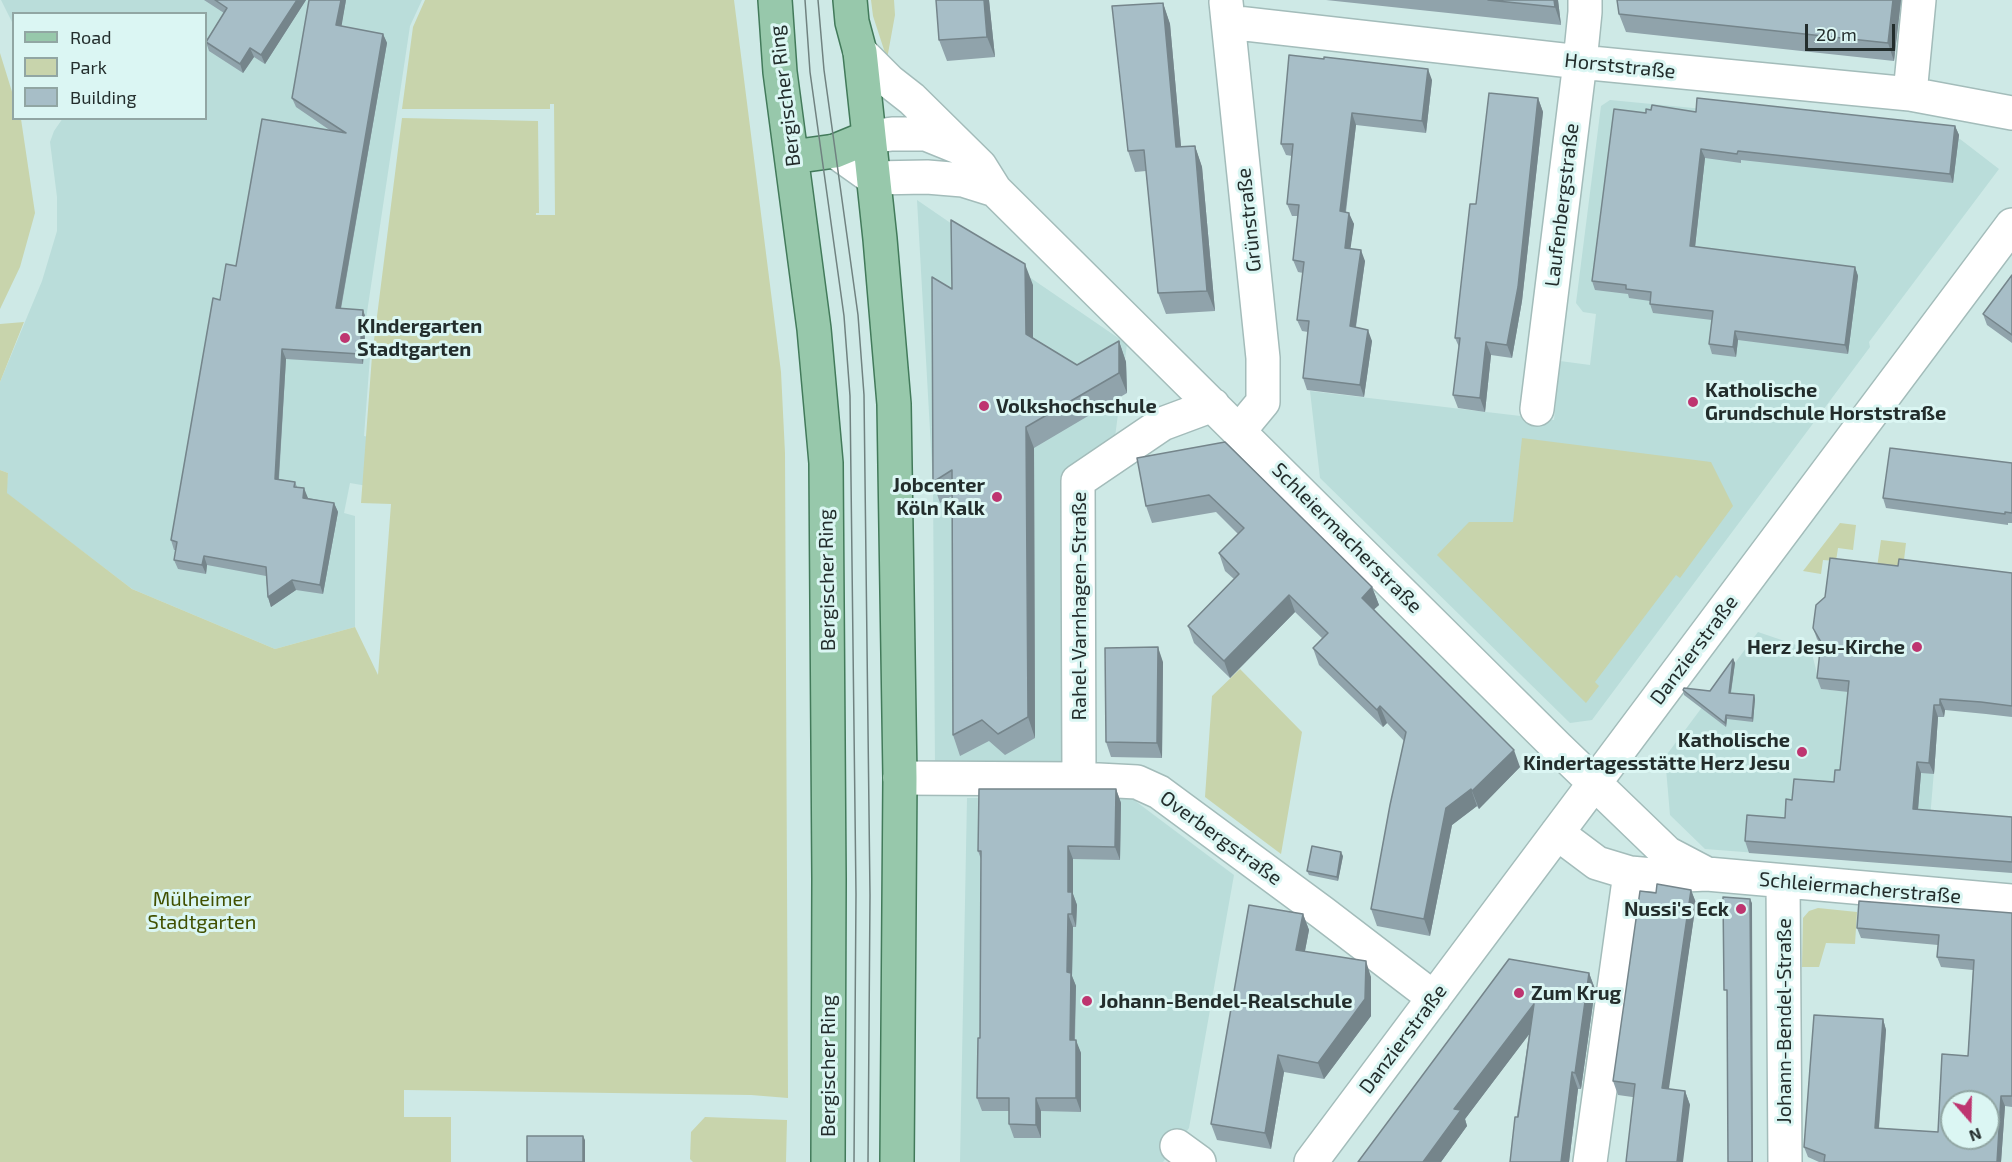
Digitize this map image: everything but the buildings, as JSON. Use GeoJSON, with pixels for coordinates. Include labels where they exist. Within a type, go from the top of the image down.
{"type":"FeatureCollection","features":[{"type":"Feature","properties":{"kind":"main road","name":"Bergischer Ring"},"geometry":{"type":"LineString","coordinates":[[774,0],[780,72],[814,329],[825,464],[829,879],[828,1162]]}},
{"type":"Feature","properties":{"kind":"main road"},"geometry":{"type":"LineString","coordinates":[[850,0],[852,22],[860,52],[894,404],[900,778],[897,1162]]}},
{"type":"Feature","properties":{"kind":"main road"},"geometry":{"type":"LineString","coordinates":[[792,157],[835,152],[868,137]]}},
{"type":"Feature","properties":{"kind":"street","name":"Laufenbergstraße"},"geometry":{"type":"LineString","coordinates":[[1537,409],[1580,62],[1585,0]]}},
{"type":"Feature","properties":{"kind":"street"},"geometry":{"type":"LineString","coordinates":[[1910,94],[1919,0]]}},
{"type":"Feature","properties":{"kind":"street","name":"Horststraße"},"geometry":{"type":"LineString","coordinates":[[1227,11],[1580,62],[1910,94],[2012,112]]}},
{"type":"Feature","properties":{"kind":"street","name":"Grünstraße"},"geometry":{"type":"LineString","coordinates":[[1227,11],[1263,358],[1263,402],[1239,431]]}},
{"type":"Feature","properties":{"kind":"street","name":"Schleiermacherstraße"},"geometry":{"type":"LineString","coordinates":[[860,52],[980,166],[995,190],[1594,783],[1667,853],[1707,874]]}},
{"type":"Feature","properties":{"kind":"street","name":"Schleiermacherstraße"},"geometry":{"type":"LineString","coordinates":[[868,137],[926,134],[962,149]]}},
{"type":"Feature","properties":{"kind":"street"},"geometry":{"type":"LineString","coordinates":[[835,152],[873,178]]}},
{"type":"Feature","properties":{"kind":"street","name":"Schleiermacherstraße"},"geometry":{"type":"LineString","coordinates":[[873,178],[927,177],[963,180],[995,190]]}},
{"type":"Feature","properties":{"kind":"street","name":"Danzierstraße"},"geometry":{"type":"LineString","coordinates":[[1311,1162],[2012,225]]}},
{"type":"Feature","properties":{"kind":"street","name":"Rahel-Varnhagen-Straße"},"geometry":{"type":"LineString","coordinates":[[1079,779],[1078,481],[1162,424],[1213,405]]}},
{"type":"Feature","properties":{"kind":"street","name":"Overbergstraße"},"geometry":{"type":"LineString","coordinates":[[900,778],[1079,779],[1137,783],[1159,792],[1323,913],[1434,999]]}},
{"type":"Feature","properties":{"kind":"street","name":"Schleiermacherstraße"},"geometry":{"type":"LineString","coordinates":[[1557,833],[1597,863],[1630,873],[1664,876],[1707,874],[2012,901]]}},
{"type":"Feature","properties":{"kind":"street"},"geometry":{"type":"LineString","coordinates":[[1590,1162],[1630,873]]}},
{"type":"Feature","properties":{"kind":"street","name":"Johann-Bendel-Straße"},"geometry":{"type":"LineString","coordinates":[[1783,881],[1785,1162]]}},
{"type":"Feature","properties":{"kind":"shaded area"},"geometry":{"type":"Polygon","coordinates":[[[1,0],[422,0],[410,26],[366,319],[364,356],[370,357],[364,436],[379,439],[373,487],[350,483],[344,513],[355,516],[355,627],[275,649],[132,589],[6,493],[8,473],[0,470],[0,382],[42,281],[57,231],[57,197],[50,142],[54,131],[62,120],[207,120],[207,12],[12,12],[12,22],[1,0]]]}},
{"type":"Feature","properties":{"kind":"shaded area","name":"Katholische Grundschule Horststraße"},"geometry":{"type":"Polygon","coordinates":[[[1610,100],[1766,115],[1960,139],[1999,169],[1869,342],[1870,347],[1592,720],[1570,723],[1320,478],[1310,391],[1554,420],[1560,361],[1590,365],[1596,314],[1583,312],[1576,303],[1601,106],[1610,100]]]}},
{"type":"Feature","properties":{"kind":"shaded area"},"geometry":{"type":"Polygon","coordinates":[[[917,200],[1127,344],[1114,445],[1063,477],[1069,766],[935,767],[933,484],[917,200]]]}},
{"type":"Feature","properties":{"kind":"shaded area","name":"Katholische Kindertagesstätte Herz Jesu"},"geometry":{"type":"Polygon","coordinates":[[[1758,632],[1811,650],[1821,689],[1861,693],[1936,747],[1926,866],[1705,849],[1670,815],[1665,757],[1758,632]]]}},
{"type":"Feature","properties":{"kind":"shaded area","name":"Johann-Bendel-Realschule"},"geometry":{"type":"Polygon","coordinates":[[[1130,797],[1234,875],[1189,1128],[1163,1162],[960,1162],[967,798],[1130,797]]]}},
{"type":"Feature","properties":{"kind":"green space","name":"Mülheimer Stadtgarten"},"geometry":{"type":"Polygon","coordinates":[[[425,0],[734,0],[781,372],[785,453],[788,1098],[751,1095],[404,1090],[404,1117],[451,1117],[451,1162],[0,1162],[0,470],[8,473],[7,493],[132,589],[275,649],[355,627],[378,675],[391,504],[361,503],[372,356],[402,118],[538,121],[539,213],[536,215],[555,215],[554,104],[550,104],[550,109],[402,109],[413,27],[425,0]]]}},
{"type":"Feature","properties":{"kind":"green space"},"geometry":{"type":"Polygon","coordinates":[[[871,0],[894,0],[895,15],[887,59],[873,16],[871,0]]]}},
{"type":"Feature","properties":{"kind":"green space"},"geometry":{"type":"Polygon","coordinates":[[[0,53],[12,92],[12,120],[21,120],[35,213],[20,267],[0,309],[0,53]]]}},
{"type":"Feature","properties":{"kind":"green space"},"geometry":{"type":"Polygon","coordinates":[[[24,322],[0,382],[0,324],[24,322]]]}},
{"type":"Feature","properties":{"kind":"green space"},"geometry":{"type":"Polygon","coordinates":[[[1522,438],[1711,462],[1733,506],[1680,578],[1676,575],[1595,682],[1599,686],[1586,703],[1437,555],[1469,522],[1513,522],[1522,438]]]}},
{"type":"Feature","properties":{"kind":"green space"},"geometry":{"type":"Polygon","coordinates":[[[1840,523],[1856,525],[1853,550],[1838,548],[1836,561],[1823,560],[1821,574],[1803,571],[1840,523]]]}},
{"type":"Feature","properties":{"kind":"green space"},"geometry":{"type":"Polygon","coordinates":[[[1881,540],[1906,543],[1902,577],[1876,574],[1881,540]]]}},
{"type":"Feature","properties":{"kind":"green space"},"geometry":{"type":"Polygon","coordinates":[[[1240,669],[1302,732],[1281,854],[1205,797],[1212,696],[1240,669]]]}},
{"type":"Feature","properties":{"kind":"green space"},"geometry":{"type":"Polygon","coordinates":[[[1818,908],[1857,912],[1855,944],[1826,943],[1819,967],[1802,967],[1803,918],[1809,911],[1818,908]]]}},
{"type":"Feature","properties":{"kind":"green space"},"geometry":{"type":"Polygon","coordinates":[[[705,1117],[787,1120],[786,1162],[693,1162],[690,1159],[691,1132],[705,1117]]]}},
{"type":"Feature","properties":{"kind":"tram line"},"geometry":{"type":"LineString","coordinates":[[805,0],[810,72],[844,316],[850,396],[856,894],[854,1162]]}},
{"type":"Feature","properties":{"kind":"tram line"},"geometry":{"type":"LineString","coordinates":[[818,0],[824,70],[858,315],[864,395],[870,895],[868,1162]]}},
{"type":"Feature","properties":{"kind":"place","name":"KIndergarten Stadtgarten"},"geometry":{"type":"Point","coordinates":[345,338]}},
{"type":"Feature","properties":{"kind":"place","name":"Katholische Grundschule Horststraße"},"geometry":{"type":"Point","coordinates":[1693,402]}},
{"type":"Feature","properties":{"kind":"place","name":"Volkshochschule"},"geometry":{"type":"Point","coordinates":[984,406]}},
{"type":"Feature","properties":{"kind":"place","name":"Jobcenter Köln Kalk"},"geometry":{"type":"Point","coordinates":[997,497]}},
{"type":"Feature","properties":{"kind":"place","name":"Herz Jesu-Kirche"},"geometry":{"type":"Point","coordinates":[1917,647]}},
{"type":"Feature","properties":{"kind":"place","name":"Katholische Kindertagesstätte Herz Jesu"},"geometry":{"type":"Point","coordinates":[1802,752]}},
{"type":"Feature","properties":{"kind":"place","name":"Nussi's Eck"},"geometry":{"type":"Point","coordinates":[1741,909]}},
{"type":"Feature","properties":{"kind":"place","name":"Zum Krug"},"geometry":{"type":"Point","coordinates":[1519,993]}},
{"type":"Feature","properties":{"kind":"place","name":"Johann-Bendel-Realschule"},"geometry":{"type":"Point","coordinates":[1087,1001]}}]}
